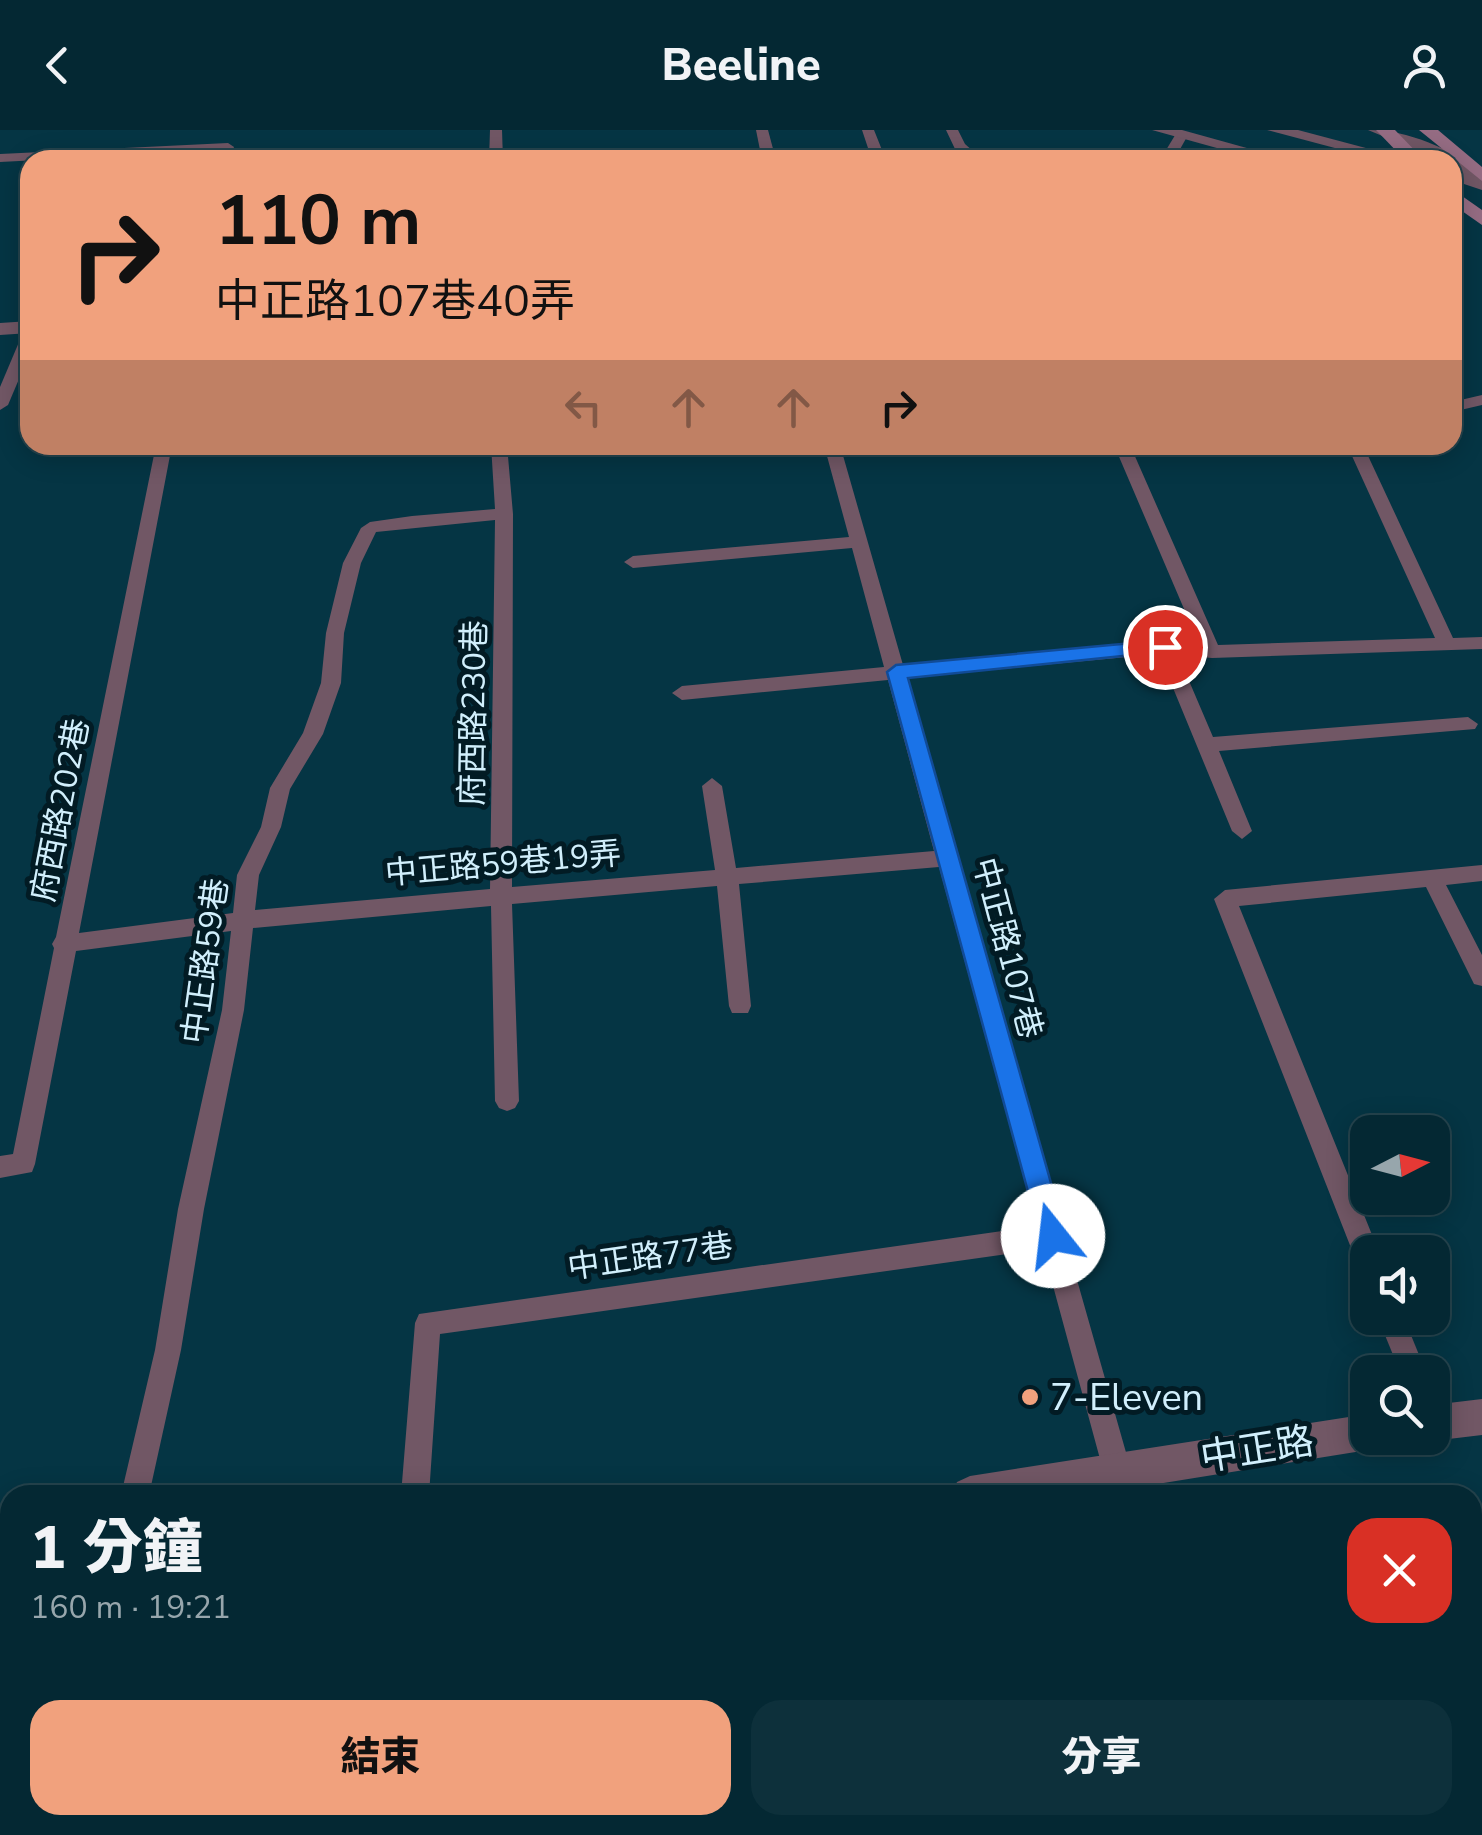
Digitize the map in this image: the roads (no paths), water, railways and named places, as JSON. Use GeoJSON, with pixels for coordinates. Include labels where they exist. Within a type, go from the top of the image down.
{"type":"FeatureCollection","features":[{"type":"Feature","properties":{"kind":"main road"},"geometry":{"type":"LineString","coordinates":[[1428,130],[1450,150]]}},
{"type":"Feature","properties":{"kind":"main road"},"geometry":{"type":"LineString","coordinates":[[1383,131],[1403,150]]}},
{"type":"Feature","properties":{"kind":"main road"},"geometry":{"type":"LineString","coordinates":[[1462,161],[1482,180]]}},
{"type":"Feature","properties":{"kind":"street"},"geometry":{"type":"LineString","coordinates":[[1161,130],[1241,150]]}},
{"type":"Feature","properties":{"kind":"street"},"geometry":{"type":"LineString","coordinates":[[1276,130],[1360,150]]}},
{"type":"Feature","properties":{"kind":"street"},"geometry":{"type":"LineString","coordinates":[[1383,131],[1431,150]]}},
{"type":"Feature","properties":{"kind":"street"},"geometry":{"type":"LineString","coordinates":[[1450,1420],[1482,1417]]}},
{"type":"Feature","properties":{"kind":"street","name":"中正路"},"geometry":{"type":"LineString","coordinates":[[1084,1485],[1118,1482],[1350,1436]]}},
{"type":"Feature","properties":{"kind":"lane"},"geometry":{"type":"LineString","coordinates":[[1173,150],[1182,135]]}},
{"type":"Feature","properties":{"kind":"lane"},"geometry":{"type":"LineString","coordinates":[[0,406],[20,359]]}},
{"type":"Feature","properties":{"kind":"lane","name":"府西路202巷"},"geometry":{"type":"LineString","coordinates":[[0,1168],[23,1164],[162,455]]}},
{"type":"Feature","properties":{"kind":"lane","name":"府西路230巷"},"geometry":{"type":"LineString","coordinates":[[500,455],[504,514],[501,895],[507,1101]]}},
{"type":"Feature","properties":{"kind":"lane","name":"中正路107巷"},"geometry":{"type":"LineString","coordinates":[[835,455],[1118,1482]]}},
{"type":"Feature","properties":{"kind":"lane"},"geometry":{"type":"LineString","coordinates":[[1126,455],[1212,652]]}},
{"type":"Feature","properties":{"kind":"lane"},"geometry":{"type":"LineString","coordinates":[[1360,455],[1447,644]]}},
{"type":"Feature","properties":{"kind":"lane","name":"中正路59巷"},"geometry":{"type":"LineString","coordinates":[[138,1485],[233,1010],[248,875],[271,828],[280,788],[312,734],[331,684],[335,633],[352,563],[370,528],[412,520],[504,514]]}},
{"type":"Feature","properties":{"kind":"lane"},"geometry":{"type":"LineString","coordinates":[[633,562],[859,542]]}},
{"type":"Feature","properties":{"kind":"lane"},"geometry":{"type":"LineString","coordinates":[[682,693],[1165,647],[1212,652],[1482,643]]}},
{"type":"Feature","properties":{"kind":"lane"},"geometry":{"type":"LineString","coordinates":[[1165,647],[1242,831]]}},
{"type":"Feature","properties":{"kind":"lane"},"geometry":{"type":"LineString","coordinates":[[1205,745],[1468,724]]}},
{"type":"Feature","properties":{"kind":"lane"},"geometry":{"type":"LineString","coordinates":[[712,786],[727,876],[740,1006]]}},
{"type":"Feature","properties":{"kind":"lane","name":"中正路59巷19弄"},"geometry":{"type":"LineString","coordinates":[[64,944],[501,895],[949,858]]}},
{"type":"Feature","properties":{"kind":"lane"},"geometry":{"type":"LineString","coordinates":[[1359,1235],[1225,899],[1482,873]]}},
{"type":"Feature","properties":{"kind":"lane"},"geometry":{"type":"LineString","coordinates":[[1432,878],[1482,977]]}},
{"type":"Feature","properties":{"kind":"lane","name":"中正路77巷"},"geometry":{"type":"LineString","coordinates":[[416,1485],[428,1323],[1053,1236]]}},
{"type":"Feature","properties":{"kind":"place","name":"7-Eleven"},"geometry":{"type":"Point","coordinates":[1030,1397]}}]}
